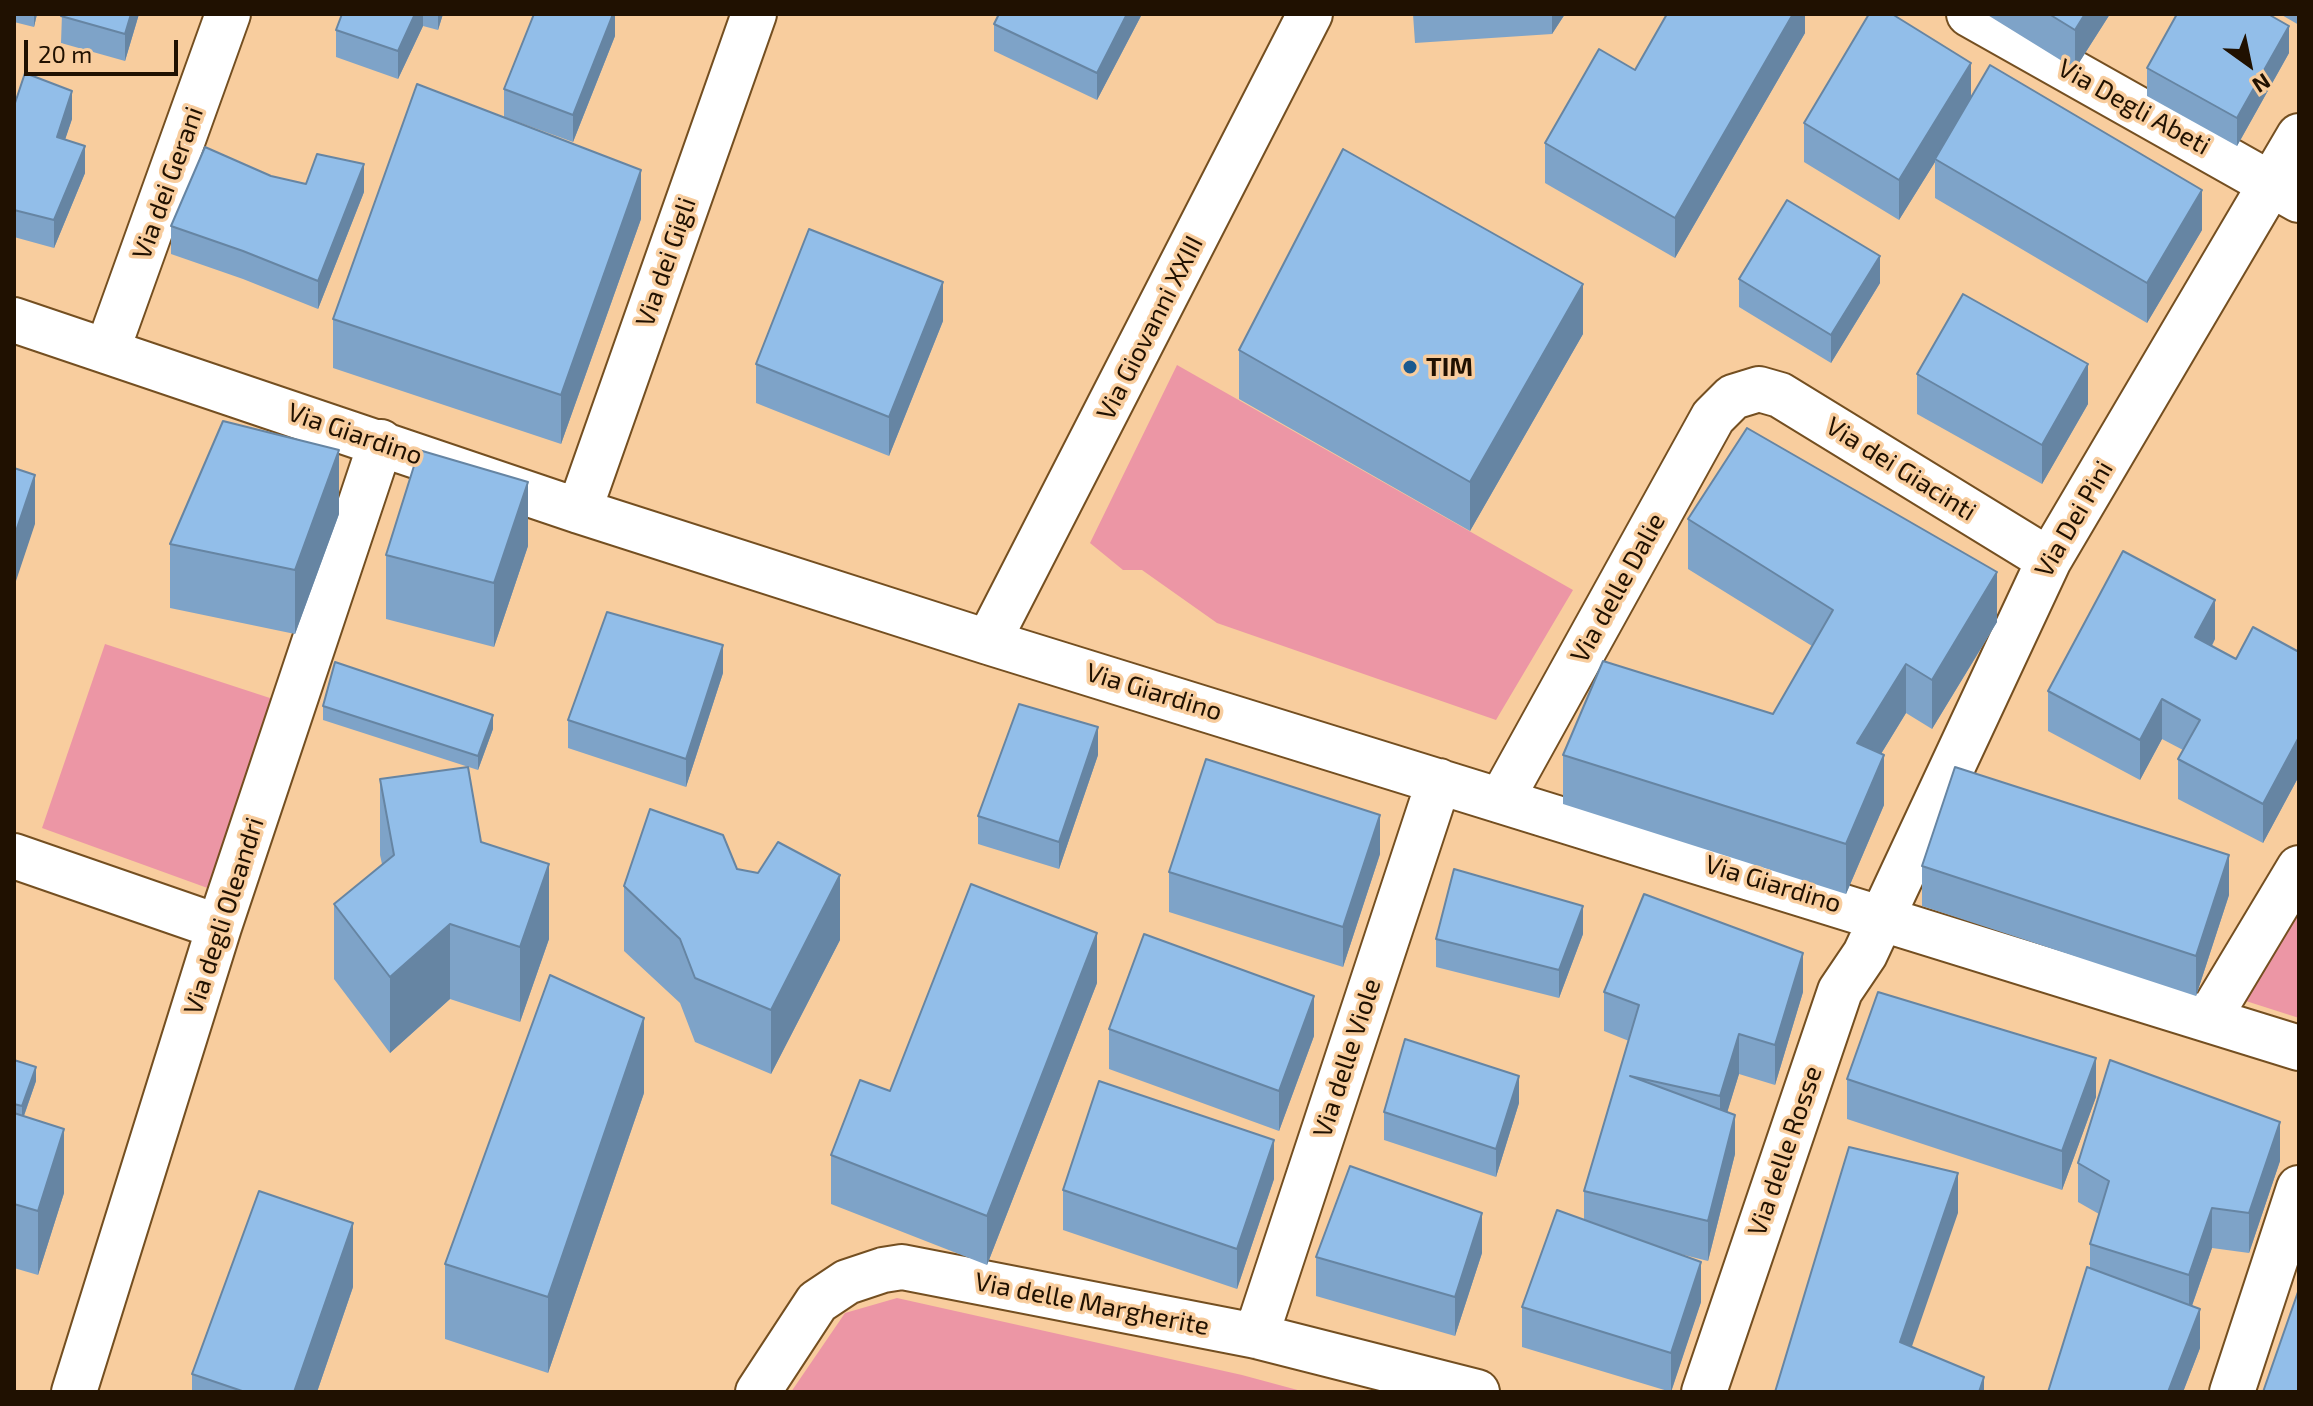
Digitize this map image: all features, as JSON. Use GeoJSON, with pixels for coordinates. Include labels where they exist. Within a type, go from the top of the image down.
{"type":"FeatureCollection","features":[{"type":"Feature","properties":{"kind":"street","name":"Via dei Gerani"},"geometry":{"type":"LineString","coordinates":[[107,351],[228,14]]}},
{"type":"Feature","properties":{"kind":"street","name":"Via dei Gigli"},"geometry":{"type":"LineString","coordinates":[[579,511],[754,14]]}},
{"type":"Feature","properties":{"kind":"street","name":"Via Giovanni XXIII"},"geometry":{"type":"LineString","coordinates":[[988,642],[1310,14]]}},
{"type":"Feature","properties":{"kind":"street","name":"Via Degli Abeti"},"geometry":{"type":"LineString","coordinates":[[1969,14],[2285,192]]}},
{"type":"Feature","properties":{"kind":"street","name":"Via Dei Pini"},"geometry":{"type":"LineString","coordinates":[[1880,918],[2049,560],[2285,192],[2299,136]]}},
{"type":"Feature","properties":{"kind":"street","name":"Via Giardino"},"geometry":{"type":"LineString","coordinates":[[14,320],[579,511],[988,642],[2299,1048]]}},
{"type":"Feature","properties":{"kind":"street","name":"Via dei Giacinti"},"geometry":{"type":"LineString","coordinates":[[1750,390],[1771,391],[1780,395],[2049,560]]}},
{"type":"Feature","properties":{"kind":"street","name":"Via delle Dalie"},"geometry":{"type":"LineString","coordinates":[[1501,800],[1713,417],[1733,397],[1750,390]]}},
{"type":"Feature","properties":{"kind":"street","name":"Via degli Oleandri"},"geometry":{"type":"LineString","coordinates":[[74,1392],[219,927],[381,442]]}},
{"type":"Feature","properties":{"kind":"street","name":"Via delle Viole"},"geometry":{"type":"LineString","coordinates":[[1256,1336],[1439,781]]}},
{"type":"Feature","properties":{"kind":"street"},"geometry":{"type":"LineString","coordinates":[[14,856],[219,927]]}},
{"type":"Feature","properties":{"kind":"street"},"geometry":{"type":"LineString","coordinates":[[2209,1018],[2299,868]]}},
{"type":"Feature","properties":{"kind":"street","name":"Via delle Rosse"},"geometry":{"type":"LineString","coordinates":[[1704,1392],[1834,1005],[1847,978],[1865,954],[1880,918]]}},
{"type":"Feature","properties":{"kind":"street"},"geometry":{"type":"LineString","coordinates":[[2232,1392],[2299,1188]]}},
{"type":"Feature","properties":{"kind":"street","name":"Via delle Margherite"},"geometry":{"type":"LineString","coordinates":[[758,1392],[817,1302],[847,1282],[902,1267],[1256,1336],[1477,1392]]}},
{"type":"Feature","properties":{"kind":"shaded area"},"geometry":{"type":"Polygon","coordinates":[[[1177,365],[1573,590],[1496,720],[1217,623],[1142,570],[1123,570],[1090,543],[1177,365]]]}},
{"type":"Feature","properties":{"kind":"shaded area"},"geometry":{"type":"Polygon","coordinates":[[[105,644],[276,700],[213,890],[42,828],[105,644]]]}},
{"type":"Feature","properties":{"kind":"shaded area"},"geometry":{"type":"Polygon","coordinates":[[[2299,868],[2299,1018],[2224,994],[2299,868]]]}},
{"type":"Feature","properties":{"kind":"shaded area"},"geometry":{"type":"Polygon","coordinates":[[[897,1298],[1242,1375],[1305,1392],[791,1392],[845,1313],[897,1298]]]}},
{"type":"Feature","properties":{"kind":"building"},"geometry":{"type":"Polygon","coordinates":[[[62,14],[131,14],[125,34],[62,14]]]}},
{"type":"Feature","properties":{"kind":"building"},"geometry":{"type":"Polygon","coordinates":[[[342,14],[415,14],[398,51],[336,30],[342,14]]]}},
{"type":"Feature","properties":{"kind":"building"},"geometry":{"type":"Polygon","coordinates":[[[534,14],[613,14],[573,115],[504,89],[534,14]]]}},
{"type":"Feature","properties":{"kind":"building"},"geometry":{"type":"Polygon","coordinates":[[[999,14],[1127,14],[1097,73],[994,24],[999,14]]]}},
{"type":"Feature","properties":{"kind":"building"},"geometry":{"type":"Polygon","coordinates":[[[1667,14],[1793,14],[1675,218],[1545,143],[1599,49],[1635,70],[1667,14]]]}},
{"type":"Feature","properties":{"kind":"building"},"geometry":{"type":"Polygon","coordinates":[[[1869,14],[1892,14],[1971,63],[1899,180],[1804,123],[1869,14]]]}},
{"type":"Feature","properties":{"kind":"building"},"geometry":{"type":"Polygon","coordinates":[[[2049,14],[2085,14],[2075,30],[2049,14]]]}},
{"type":"Feature","properties":{"kind":"building"},"geometry":{"type":"Polygon","coordinates":[[[2177,14],[2268,14],[2289,26],[2237,118],[2147,68],[2177,14]]]}},
{"type":"Feature","properties":{"kind":"building"},"geometry":{"type":"Polygon","coordinates":[[[1990,65],[2202,190],[2147,283],[1935,159],[1990,65]]]}},
{"type":"Feature","properties":{"kind":"building"},"geometry":{"type":"Polygon","coordinates":[[[25,73],[72,91],[57,137],[85,146],[54,220],[14,210],[14,106],[25,73]]]}},
{"type":"Feature","properties":{"kind":"building"},"geometry":{"type":"Polygon","coordinates":[[[417,84],[641,170],[561,395],[333,319],[417,84]]]}},
{"type":"Feature","properties":{"kind":"building"},"geometry":{"type":"Polygon","coordinates":[[[205,147],[271,176],[306,184],[317,154],[364,164],[318,281],[171,226],[205,147]]]}},
{"type":"Feature","properties":{"kind":"building","name":"TIM"},"geometry":{"type":"Polygon","coordinates":[[[1343,149],[1583,284],[1470,482],[1239,350],[1343,149]]]}},
{"type":"Feature","properties":{"kind":"building"},"geometry":{"type":"Polygon","coordinates":[[[1787,200],[1880,256],[1831,335],[1739,279],[1787,200]]]}},
{"type":"Feature","properties":{"kind":"building"},"geometry":{"type":"Polygon","coordinates":[[[809,229],[943,282],[889,417],[756,364],[809,229]]]}},
{"type":"Feature","properties":{"kind":"building"},"geometry":{"type":"Polygon","coordinates":[[[1963,294],[2088,364],[2042,445],[1917,374],[1963,294]]]}},
{"type":"Feature","properties":{"kind":"building"},"geometry":{"type":"Polygon","coordinates":[[[223,421],[339,450],[295,570],[170,544],[223,421]]]}},
{"type":"Feature","properties":{"kind":"building"},"geometry":{"type":"Polygon","coordinates":[[[1747,428],[1997,572],[1932,680],[1906,664],[1857,743],[1884,755],[1846,844],[1563,755],[1603,661],[1773,714],[1833,610],[1688,519],[1747,428]]]}},
{"type":"Feature","properties":{"kind":"building"},"geometry":{"type":"Polygon","coordinates":[[[419,450],[528,482],[494,583],[386,555],[419,450]]]}},
{"type":"Feature","properties":{"kind":"building"},"geometry":{"type":"Polygon","coordinates":[[[14,468],[35,475],[14,537],[14,468]]]}},
{"type":"Feature","properties":{"kind":"building"},"geometry":{"type":"Polygon","coordinates":[[[2123,551],[2215,600],[2195,637],[2236,659],[2253,627],[2299,652],[2299,737],[2263,804],[2178,759],[2200,720],[2162,699],[2140,740],[2048,691],[2123,551]]]}},
{"type":"Feature","properties":{"kind":"building"},"geometry":{"type":"Polygon","coordinates":[[[607,612],[723,645],[686,759],[568,720],[607,612]]]}},
{"type":"Feature","properties":{"kind":"building"},"geometry":{"type":"Polygon","coordinates":[[[335,662],[493,715],[478,756],[323,706],[335,662]]]}},
{"type":"Feature","properties":{"kind":"building"},"geometry":{"type":"Polygon","coordinates":[[[1019,704],[1098,727],[1059,842],[978,816],[1019,704]]]}},
{"type":"Feature","properties":{"kind":"building"},"geometry":{"type":"Polygon","coordinates":[[[1206,759],[1380,815],[1343,927],[1169,872],[1206,759]]]}},
{"type":"Feature","properties":{"kind":"building"},"geometry":{"type":"Polygon","coordinates":[[[468,767],[481,842],[549,864],[520,947],[450,924],[390,977],[334,904],[394,855],[380,779],[468,767]]]}},
{"type":"Feature","properties":{"kind":"building"},"geometry":{"type":"Polygon","coordinates":[[[1955,767],[2229,855],[2196,956],[1922,866],[1955,767]]]}},
{"type":"Feature","properties":{"kind":"building"},"geometry":{"type":"Polygon","coordinates":[[[650,809],[723,835],[737,869],[758,873],[778,842],[840,875],[771,1010],[695,978],[680,939],[624,886],[650,809]]]}},
{"type":"Feature","properties":{"kind":"building"},"geometry":{"type":"Polygon","coordinates":[[[1454,869],[1583,906],[1559,970],[1436,939],[1454,869]]]}},
{"type":"Feature","properties":{"kind":"building"},"geometry":{"type":"Polygon","coordinates":[[[971,884],[1097,933],[987,1216],[831,1155],[860,1080],[890,1091],[971,884]]]}},
{"type":"Feature","properties":{"kind":"building"},"geometry":{"type":"Polygon","coordinates":[[[1644,894],[1803,953],[1775,1045],[1739,1034],[1720,1096],[1630,1076],[1735,1115],[1708,1221],[1584,1191],[1639,1005],[1604,992],[1644,894]]]}},
{"type":"Feature","properties":{"kind":"building"},"geometry":{"type":"Polygon","coordinates":[[[1144,934],[1314,996],[1279,1091],[1109,1029],[1144,934]]]}},
{"type":"Feature","properties":{"kind":"building"},"geometry":{"type":"Polygon","coordinates":[[[550,975],[644,1018],[548,1297],[445,1264],[550,975]]]}},
{"type":"Feature","properties":{"kind":"building"},"geometry":{"type":"Polygon","coordinates":[[[1878,992],[2096,1058],[2062,1151],[1847,1079],[1878,992]]]}},
{"type":"Feature","properties":{"kind":"building"},"geometry":{"type":"Polygon","coordinates":[[[1405,1039],[1519,1076],[1496,1149],[1384,1112],[1405,1039]]]}},
{"type":"Feature","properties":{"kind":"building"},"geometry":{"type":"Polygon","coordinates":[[[14,1060],[36,1067],[22,1106],[14,1104],[14,1060]]]}},
{"type":"Feature","properties":{"kind":"building"},"geometry":{"type":"Polygon","coordinates":[[[2110,1060],[2280,1122],[2249,1213],[2212,1208],[2189,1275],[2090,1244],[2109,1181],[2078,1163],[2110,1060]]]}},
{"type":"Feature","properties":{"kind":"building"},"geometry":{"type":"Polygon","coordinates":[[[1099,1081],[1274,1140],[1237,1249],[1063,1190],[1099,1081]]]}},
{"type":"Feature","properties":{"kind":"building"},"geometry":{"type":"Polygon","coordinates":[[[14,1113],[64,1129],[38,1211],[14,1204],[14,1113]]]}},
{"type":"Feature","properties":{"kind":"building"},"geometry":{"type":"Polygon","coordinates":[[[1849,1147],[1958,1173],[1900,1342],[1984,1377],[1979,1392],[1775,1392],[1849,1147]]]}},
{"type":"Feature","properties":{"kind":"building"},"geometry":{"type":"Polygon","coordinates":[[[1350,1166],[1482,1213],[1455,1297],[1316,1257],[1350,1166]]]}},
{"type":"Feature","properties":{"kind":"building"},"geometry":{"type":"Polygon","coordinates":[[[259,1191],[353,1223],[294,1392],[245,1392],[192,1374],[259,1191]]]}},
{"type":"Feature","properties":{"kind":"building"},"geometry":{"type":"Polygon","coordinates":[[[1557,1210],[1701,1262],[1671,1353],[1522,1307],[1557,1210]]]}},
{"type":"Feature","properties":{"kind":"building"},"geometry":{"type":"Polygon","coordinates":[[[2087,1267],[2200,1309],[2168,1392],[2048,1392],[2087,1267]]]}},
{"type":"Feature","properties":{"kind":"building"},"geometry":{"type":"Polygon","coordinates":[[[2299,1289],[2299,1392],[2263,1392],[2299,1289]]]}},
{"type":"Feature","properties":{"kind":"place","name":"TIM"},"geometry":{"type":"Point","coordinates":[1410,367]}}]}
